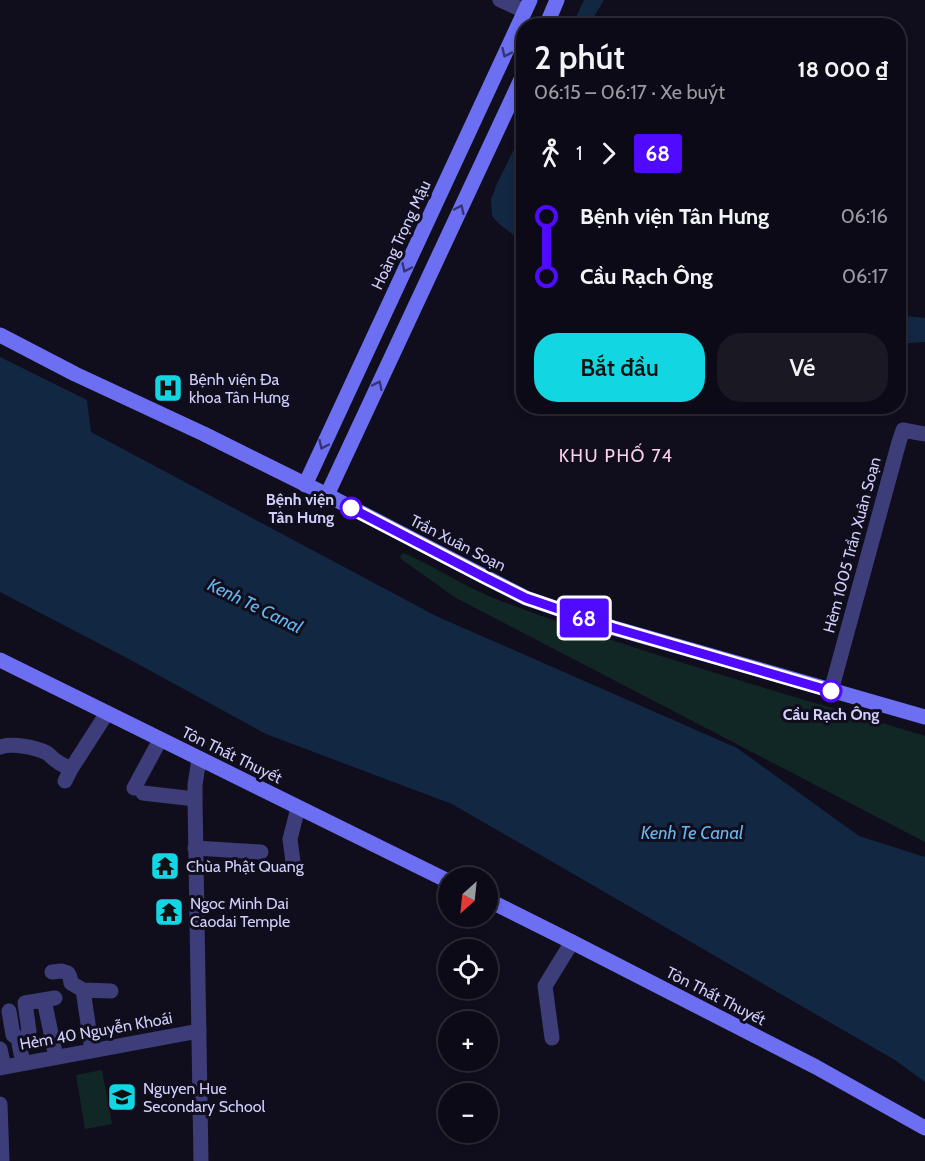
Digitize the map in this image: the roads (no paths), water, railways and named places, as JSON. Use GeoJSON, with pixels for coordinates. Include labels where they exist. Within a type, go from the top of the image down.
{"type":"FeatureCollection","features":[{"type":"Feature","properties":{"kind":"main road"},"geometry":{"type":"LineString","coordinates":[[549,18],[558,0]]}},
{"type":"Feature","properties":{"kind":"main road"},"geometry":{"type":"LineString","coordinates":[[528,5],[542,18]]}},
{"type":"Feature","properties":{"kind":"main road","name":"Hoàng Trọng Mậu"},"geometry":{"type":"LineString","coordinates":[[305,484],[516,31]]}},
{"type":"Feature","properties":{"kind":"main road"},"geometry":{"type":"LineString","coordinates":[[327,495],[516,90]]}},
{"type":"Feature","properties":{"kind":"main road"},"geometry":{"type":"LineString","coordinates":[[421,235],[443,245]]}},
{"type":"Feature","properties":{"kind":"main road","name":"Trần Xuân Soạn"},"geometry":{"type":"LineString","coordinates":[[0,335],[75,374],[305,484],[526,598],[614,628],[925,717]]}},
{"type":"Feature","properties":{"kind":"main road","name":"Tôn Thất Thuyết"},"geometry":{"type":"LineString","coordinates":[[0,660],[438,876]]}},
{"type":"Feature","properties":{"kind":"main road","name":"Tôn Thất Thuyết"},"geometry":{"type":"LineString","coordinates":[[498,905],[816,1067],[925,1128]]}},
{"type":"Feature","properties":{"kind":"street"},"geometry":{"type":"LineString","coordinates":[[500,0],[528,5]]}},
{"type":"Feature","properties":{"kind":"street","name":"Hẻm 1005 Trần Xuân Soạn"},"geometry":{"type":"LineString","coordinates":[[831,691],[898,442],[903,430],[925,434]]}},
{"type":"Feature","properties":{"kind":"street"},"geometry":{"type":"LineString","coordinates":[[0,747],[18,746],[49,754],[68,775],[107,713]]}},
{"type":"Feature","properties":{"kind":"street"},"geometry":{"type":"LineString","coordinates":[[160,740],[139,790],[195,799]]}},
{"type":"Feature","properties":{"kind":"street"},"geometry":{"type":"LineString","coordinates":[[199,759],[195,785],[195,848],[201,1161]]}},
{"type":"Feature","properties":{"kind":"street"},"geometry":{"type":"LineString","coordinates":[[292,862],[290,839],[298,808]]}},
{"type":"Feature","properties":{"kind":"street"},"geometry":{"type":"LineString","coordinates":[[195,848],[261,852]]}},
{"type":"Feature","properties":{"kind":"street"},"geometry":{"type":"LineString","coordinates":[[552,1038],[545,986],[572,942]]}},
{"type":"Feature","properties":{"kind":"street"},"geometry":{"type":"LineString","coordinates":[[52,972],[68,973],[71,983],[83,990],[111,991]]}},
{"type":"Feature","properties":{"kind":"street"},"geometry":{"type":"LineString","coordinates":[[83,990],[92,1050]]}},
{"type":"Feature","properties":{"kind":"street"},"geometry":{"type":"LineString","coordinates":[[18,1039],[25,1038],[29,1031],[25,1003],[50,999],[56,1057]]}},
{"type":"Feature","properties":{"kind":"street"},"geometry":{"type":"LineString","coordinates":[[9,1011],[13,1035],[18,1039],[23,1063]]}},
{"type":"Feature","properties":{"kind":"street","name":"Hẻm 40 Nguyễn Khoái"},"geometry":{"type":"LineString","coordinates":[[2,1067],[199,1031]]}},
{"type":"Feature","properties":{"kind":"street"},"geometry":{"type":"LineString","coordinates":[[0,1049],[2,1067]]}},
{"type":"Feature","properties":{"kind":"street"},"geometry":{"type":"LineString","coordinates":[[0,1104],[2,1161]]}},
{"type":"Feature","properties":{"kind":"water"},"geometry":{"type":"Polygon","coordinates":[[[584,0],[604,0],[593,18],[575,18],[584,0]]]}},
{"type":"Feature","properties":{"kind":"water"},"geometry":{"type":"Polygon","coordinates":[[[516,145],[516,237],[492,216],[491,200],[516,145]]]}},
{"type":"Feature","properties":{"kind":"water"},"geometry":{"type":"Polygon","coordinates":[[[906,316],[925,318],[925,342],[906,343],[906,316]]]}},
{"type":"Feature","properties":{"kind":"water","name":"Kenh Te Canal"},"geometry":{"type":"Polygon","coordinates":[[[0,357],[87,400],[91,432],[436,616],[737,748],[859,836],[925,857],[925,1082],[895,1060],[452,804],[266,734],[0,592],[0,357]]]}},
{"type":"Feature","properties":{"kind":"place","name":"Bệnh viện Đa khoa Tân Hưng"},"geometry":{"type":"Point","coordinates":[168,388]}},
{"type":"Feature","properties":{"kind":"place","name":"Bệnh viện Tân Hưng"},"geometry":{"type":"Point","coordinates":[351,508]}},
{"type":"Feature","properties":{"kind":"place","name":"Cầu Rạch Ông"},"geometry":{"type":"Point","coordinates":[831,691]}},
{"type":"Feature","properties":{"kind":"place","name":"Chùa Phật Quang"},"geometry":{"type":"Point","coordinates":[165,866]}},
{"type":"Feature","properties":{"kind":"place","name":"Ngoc Minh Dai Caodai Temple"},"geometry":{"type":"Point","coordinates":[169,912]}},
{"type":"Feature","properties":{"kind":"place","name":"Nguyen Hue Secondary School"},"geometry":{"type":"Point","coordinates":[122,1097]}},
{"type":"Feature","properties":{"kind":"district","name":"KHU PHỐ 74"},"geometry":{"type":"Point","coordinates":[616,456]}}]}
